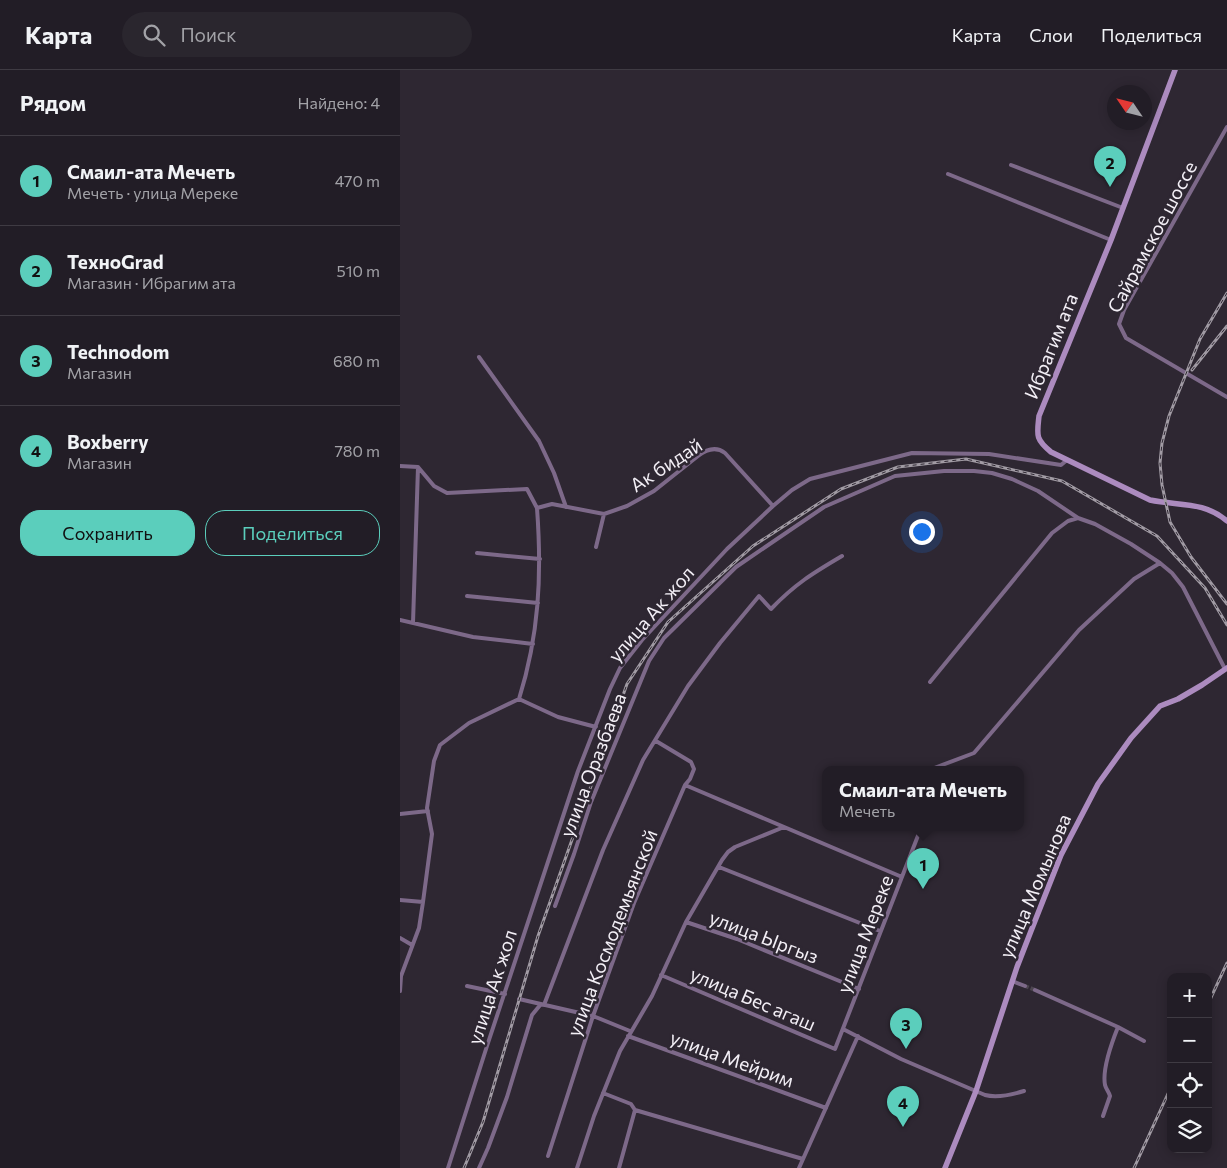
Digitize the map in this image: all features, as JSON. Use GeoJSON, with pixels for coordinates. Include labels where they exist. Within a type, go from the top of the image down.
{"type":"FeatureCollection","features":[{"type":"Feature","properties":{"kind":"street","name":"Ибрагим ата"},"geometry":{"type":"LineString","coordinates":[[1175,70],[1111,240],[1039,416],[1037,435],[1042,444],[1051,452],[1150,500],[1166,504],[1209,508],[1227,521]]}},
{"type":"Feature","properties":{"kind":"street","name":"Сайрамское шоссе"},"geometry":{"type":"LineString","coordinates":[[1227,127],[1124,310],[1119,324],[1126,338],[1227,397]]}},
{"type":"Feature","properties":{"kind":"street"},"geometry":{"type":"LineString","coordinates":[[1011,165],[1123,208]]}},
{"type":"Feature","properties":{"kind":"street"},"geometry":{"type":"LineString","coordinates":[[948,174],[1111,240]]}},
{"type":"Feature","properties":{"kind":"street"},"geometry":{"type":"LineString","coordinates":[[480,357],[539,441],[554,473],[566,507]]}},
{"type":"Feature","properties":{"kind":"street","name":"Ак бидай"},"geometry":{"type":"LineString","coordinates":[[537,508],[552,504],[604,514],[627,506],[654,491],[704,451],[713,449],[719,449],[725,453],[773,506]]}},
{"type":"Feature","properties":{"kind":"street","name":"улица Ак жол"},"geometry":{"type":"LineString","coordinates":[[448,1168],[578,772],[620,668],[642,640],[727,549],[773,506],[792,490],[810,479],[912,453],[989,454],[1061,465],[1067,460]]}},
{"type":"Feature","properties":{"kind":"street"},"geometry":{"type":"LineString","coordinates":[[400,466],[418,467],[434,486],[447,493],[524,489],[529,492],[537,508],[540,551],[538,603],[528,671],[519,700],[469,723],[440,745],[434,761],[428,811],[432,834],[423,902],[418,928],[401,976],[400,991]]}},
{"type":"Feature","properties":{"kind":"street"},"geometry":{"type":"LineString","coordinates":[[414,623],[418,467]]}},
{"type":"Feature","properties":{"kind":"street","name":"улица Оразбаева"},"geometry":{"type":"LineString","coordinates":[[555,906],[591,802],[649,661],[664,638],[736,567],[824,507],[895,476],[974,470],[992,473],[1012,479],[1038,492],[1078,518],[1095,524],[1131,544],[1160,563],[1172,573],[1183,587],[1226,669]]}},
{"type":"Feature","properties":{"kind":"street"},"geometry":{"type":"LineString","coordinates":[[596,547],[604,514]]}},
{"type":"Feature","properties":{"kind":"street"},"geometry":{"type":"LineString","coordinates":[[930,682],[1052,533],[1068,521],[1078,518]]}},
{"type":"Feature","properties":{"kind":"street"},"geometry":{"type":"LineString","coordinates":[[477,553],[540,558]]}},
{"type":"Feature","properties":{"kind":"street"},"geometry":{"type":"LineString","coordinates":[[479,1168],[507,1097],[532,1014],[542,1004],[604,850],[643,760],[688,686],[758,596],[771,609],[803,579],[842,556]]}},
{"type":"Feature","properties":{"kind":"street"},"geometry":{"type":"LineString","coordinates":[[940,766],[974,753],[1079,630],[1134,579],[1160,563]]}},
{"type":"Feature","properties":{"kind":"street"},"geometry":{"type":"LineString","coordinates":[[467,596],[538,603]]}},
{"type":"Feature","properties":{"kind":"street"},"geometry":{"type":"LineString","coordinates":[[400,620],[473,637],[532,644]]}},
{"type":"Feature","properties":{"kind":"street","name":"улица Момынова"},"geometry":{"type":"LineString","coordinates":[[945,1168],[976,1091],[1012,981],[1061,855],[1098,784],[1131,738],[1160,706],[1178,699],[1226,669]]}},
{"type":"Feature","properties":{"kind":"street"},"geometry":{"type":"LineString","coordinates":[[519,700],[558,717],[596,728]]}},
{"type":"Feature","properties":{"kind":"street","name":"улица Космодемьянской"},"geometry":{"type":"LineString","coordinates":[[548,1156],[592,1016],[634,903],[685,785],[694,769],[691,762],[656,741]]}},
{"type":"Feature","properties":{"kind":"street"},"geometry":{"type":"LineString","coordinates":[[685,785],[902,877]]}},
{"type":"Feature","properties":{"kind":"street"},"geometry":{"type":"LineString","coordinates":[[400,814],[428,811]]}},
{"type":"Feature","properties":{"kind":"street"},"geometry":{"type":"LineString","coordinates":[[577,1168],[620,1051],[652,996],[686,922],[728,852],[734,847],[784,827]]}},
{"type":"Feature","properties":{"kind":"street","name":"улица Мереке"},"geometry":{"type":"LineString","coordinates":[[834,1049],[921,831]]}},
{"type":"Feature","properties":{"kind":"street"},"geometry":{"type":"LineString","coordinates":[[719,867],[880,931]]}},
{"type":"Feature","properties":{"kind":"street"},"geometry":{"type":"LineString","coordinates":[[400,900],[423,902]]}},
{"type":"Feature","properties":{"kind":"street","name":"улица Ыргыз"},"geometry":{"type":"LineString","coordinates":[[686,922],[737,939],[859,989]]}},
{"type":"Feature","properties":{"kind":"street"},"geometry":{"type":"LineString","coordinates":[[400,938],[412,946]]}},
{"type":"Feature","properties":{"kind":"street","name":"улица Бес агаш"},"geometry":{"type":"LineString","coordinates":[[661,975],[834,1049]]}},
{"type":"Feature","properties":{"kind":"street"},"geometry":{"type":"LineString","coordinates":[[1012,981],[1025,986]]}},
{"type":"Feature","properties":{"kind":"street"},"geometry":{"type":"LineString","coordinates":[[467,986],[505,994]]}},
{"type":"Feature","properties":{"kind":"street"},"geometry":{"type":"LineString","coordinates":[[1035,990],[1118,1026],[1144,1041]]}},
{"type":"Feature","properties":{"kind":"street","name":"улица Мейрим"},"geometry":{"type":"LineString","coordinates":[[519,999],[592,1016],[629,1033],[826,1108]]}},
{"type":"Feature","properties":{"kind":"street"},"geometry":{"type":"LineString","coordinates":[[1103,1116],[1110,1096],[1105,1087],[1108,1057],[1118,1026]]}},
{"type":"Feature","properties":{"kind":"street"},"geometry":{"type":"LineString","coordinates":[[843,1029],[901,1059],[984,1096],[1016,1094],[1024,1091]]}},
{"type":"Feature","properties":{"kind":"street"},"geometry":{"type":"LineString","coordinates":[[800,1168],[858,1036]]}},
{"type":"Feature","properties":{"kind":"street"},"geometry":{"type":"LineString","coordinates":[[604,1092],[631,1104],[635,1110],[803,1159]]}},
{"type":"Feature","properties":{"kind":"street"},"geometry":{"type":"LineString","coordinates":[[619,1168],[635,1110]]}},
{"type":"Feature","properties":{"kind":"tunnel"},"geometry":{"type":"LineString","coordinates":[[1025,986],[1035,990]]}},
{"type":"Feature","properties":{"kind":"railway"},"geometry":{"type":"LineString","coordinates":[[1227,293],[1200,339],[1169,416],[1162,443],[1160,463],[1162,485],[1170,522],[1191,557],[1227,604]]}},
{"type":"Feature","properties":{"kind":"railway"},"geometry":{"type":"LineString","coordinates":[[1192,370],[1227,326]]}},
{"type":"Feature","properties":{"kind":"railway"},"geometry":{"type":"LineString","coordinates":[[464,1168],[483,1122],[538,936],[627,684],[668,622],[753,546],[841,489],[898,467],[966,459],[1062,481],[1157,536],[1205,588],[1227,625]]}},
{"type":"Feature","properties":{"kind":"railway"},"geometry":{"type":"LineString","coordinates":[[1212,995],[1227,963]]}},
{"type":"Feature","properties":{"kind":"railway"},"geometry":{"type":"LineString","coordinates":[[1134,1168],[1167,1096]]}},
{"type":"Feature","properties":{"kind":"place","name":"ТехноGrad"},"geometry":{"type":"Point","coordinates":[1110,187]}},
{"type":"Feature","properties":{"kind":"place","name":"Смаил-ата Мечеть"},"geometry":{"type":"Point","coordinates":[923,889]}},
{"type":"Feature","properties":{"kind":"place","name":"Technodom"},"geometry":{"type":"Point","coordinates":[906,1049]}},
{"type":"Feature","properties":{"kind":"place","name":"Boxberry"},"geometry":{"type":"Point","coordinates":[903,1127]}}]}
